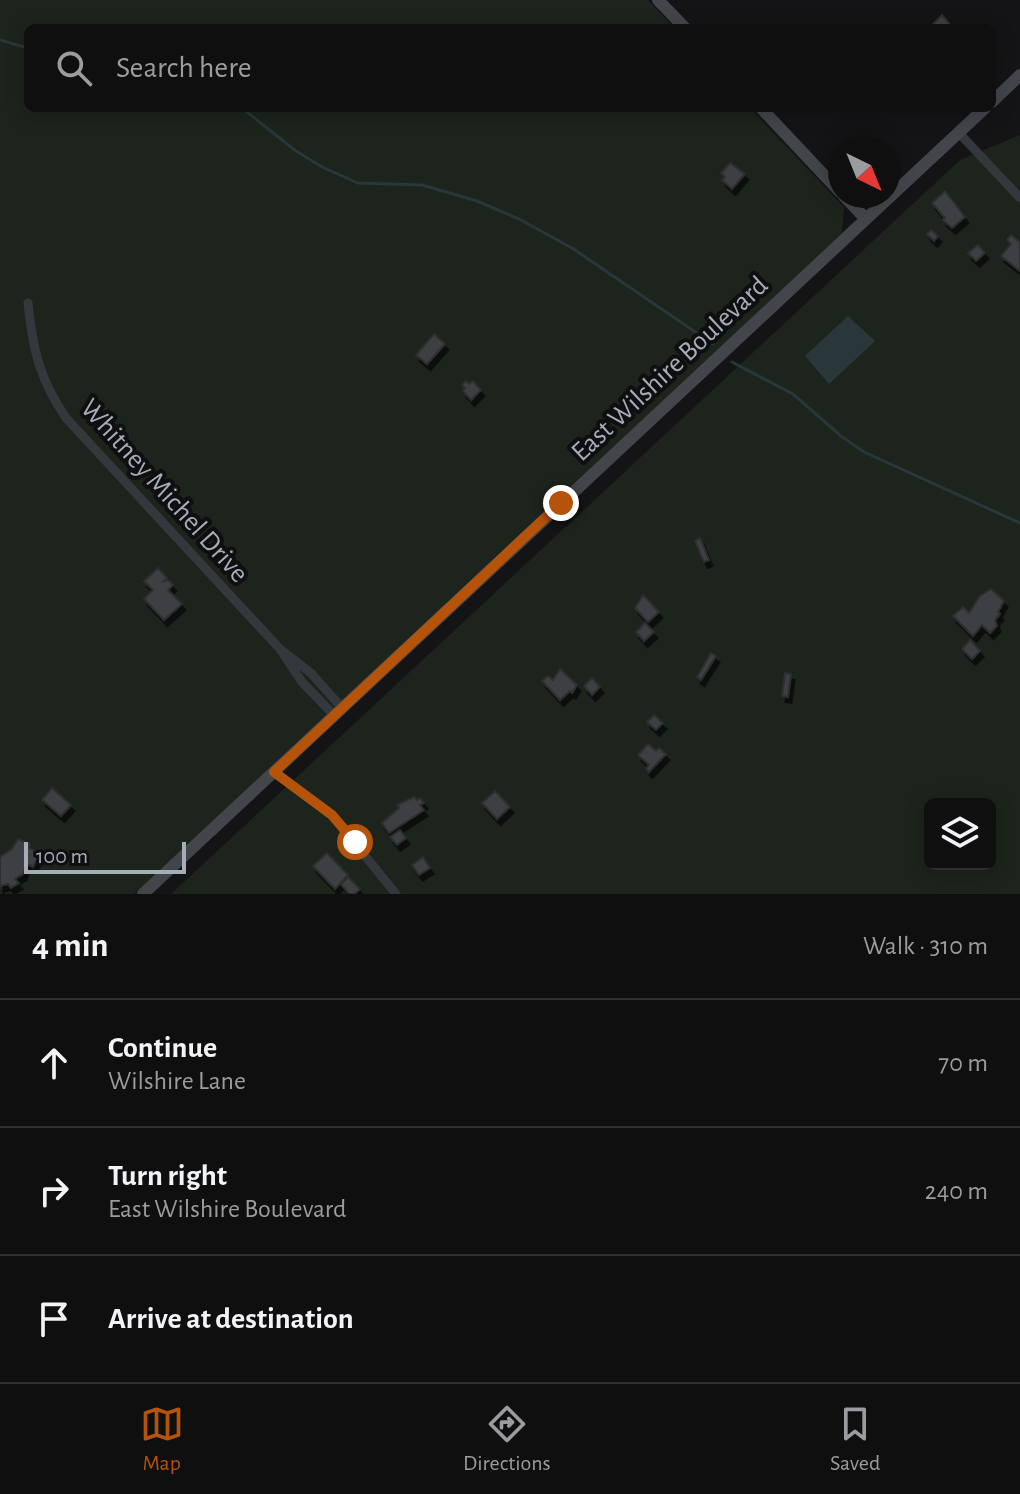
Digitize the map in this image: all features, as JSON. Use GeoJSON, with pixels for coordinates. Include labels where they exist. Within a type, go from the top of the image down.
{"type":"FeatureCollection","features":[{"type":"Feature","properties":{"kind":"street"},"geometry":{"type":"LineString","coordinates":[[658,0],[681,24]]}},
{"type":"Feature","properties":{"kind":"street"},"geometry":{"type":"LineString","coordinates":[[996,98],[1020,75]]}},
{"type":"Feature","properties":{"kind":"street"},"geometry":{"type":"LineString","coordinates":[[765,112],[828,179]]}},
{"type":"Feature","properties":{"kind":"street","name":"East Wilshire Boulevard"},"geometry":{"type":"LineString","coordinates":[[143,894],[981,112]]}},
{"type":"Feature","properties":{"kind":"street"},"geometry":{"type":"LineString","coordinates":[[959,133],[1020,198]]}},
{"type":"Feature","properties":{"kind":"street"},"geometry":{"type":"LineString","coordinates":[[855,208],[866,219]]}},
{"type":"Feature","properties":{"kind":"street","name":"Whitney Michel Drive"},"geometry":{"type":"LineString","coordinates":[[28,303],[33,348],[44,380],[66,418],[280,649],[311,673],[338,712]]}},
{"type":"Feature","properties":{"kind":"street"},"geometry":{"type":"LineString","coordinates":[[274,772],[332,815],[396,894]]}},
{"type":"Feature","properties":{"kind":"shaded area"},"geometry":{"type":"Polygon","coordinates":[[[0,0],[648,0],[670,24],[24,24],[24,112],[754,112],[828,190],[828,208],[844,208],[842,233],[134,894],[0,894],[0,0]]]}},
{"type":"Feature","properties":{"kind":"shaded area"},"geometry":{"type":"Polygon","coordinates":[[[1020,135],[1020,894],[171,894],[960,160],[1020,135]]]}},
{"type":"Feature","properties":{"kind":"shaded area"},"geometry":{"type":"Polygon","coordinates":[[[848,316],[875,341],[829,384],[805,356],[848,316]]]}},
{"type":"Feature","properties":{"kind":"building"},"geometry":{"type":"Polygon","coordinates":[[[942,15],[950,24],[933,24],[942,15]]]}},
{"type":"Feature","properties":{"kind":"building"},"geometry":{"type":"Polygon","coordinates":[[[730,163],[745,174],[732,189],[722,180],[725,177],[721,173],[730,163]]]}},
{"type":"Feature","properties":{"kind":"building"},"geometry":{"type":"Polygon","coordinates":[[[945,191],[965,217],[952,228],[932,203],[945,191]]]}},
{"type":"Feature","properties":{"kind":"building"},"geometry":{"type":"Polygon","coordinates":[[[931,230],[938,236],[934,241],[927,234],[931,230]]]}},
{"type":"Feature","properties":{"kind":"building"},"geometry":{"type":"Polygon","coordinates":[[[1011,235],[1020,242],[1020,271],[1001,256],[1011,244],[1007,240],[1011,235]]]}},
{"type":"Feature","properties":{"kind":"building"},"geometry":{"type":"Polygon","coordinates":[[[978,245],[985,253],[976,261],[968,253],[978,245]]]}},
{"type":"Feature","properties":{"kind":"building"},"geometry":{"type":"Polygon","coordinates":[[[434,334],[445,344],[427,364],[416,355],[434,334]]]}},
{"type":"Feature","properties":{"kind":"building"},"geometry":{"type":"Polygon","coordinates":[[[466,381],[469,384],[473,381],[481,390],[471,400],[463,391],[465,388],[462,385],[466,381]]]}},
{"type":"Feature","properties":{"kind":"building"},"geometry":{"type":"Polygon","coordinates":[[[700,538],[709,560],[704,562],[695,541],[700,538]]]}},
{"type":"Feature","properties":{"kind":"building"},"geometry":{"type":"Polygon","coordinates":[[[158,568],[167,578],[164,581],[168,580],[173,585],[168,590],[182,604],[164,620],[144,599],[153,590],[144,581],[158,568]]]}},
{"type":"Feature","properties":{"kind":"building"},"geometry":{"type":"Polygon","coordinates":[[[991,589],[1004,601],[995,620],[997,626],[990,633],[982,625],[973,636],[953,616],[963,607],[969,613],[980,596],[991,589]]]}},
{"type":"Feature","properties":{"kind":"building"},"geometry":{"type":"Polygon","coordinates":[[[643,595],[659,612],[648,622],[635,608],[643,595]]]}},
{"type":"Feature","properties":{"kind":"building"},"geometry":{"type":"Polygon","coordinates":[[[645,623],[654,632],[644,641],[636,632],[645,623]]]}},
{"type":"Feature","properties":{"kind":"building"},"geometry":{"type":"Polygon","coordinates":[[[970,640],[980,651],[972,659],[962,649],[970,640]]]}},
{"type":"Feature","properties":{"kind":"building"},"geometry":{"type":"Polygon","coordinates":[[[711,653],[716,656],[701,680],[697,677],[711,653]]]}},
{"type":"Feature","properties":{"kind":"building"},"geometry":{"type":"Polygon","coordinates":[[[560,669],[577,685],[572,693],[570,691],[560,700],[542,681],[548,676],[553,680],[560,669]]]}},
{"type":"Feature","properties":{"kind":"building"},"geometry":{"type":"Polygon","coordinates":[[[785,673],[791,674],[788,697],[782,696],[785,673]]]}},
{"type":"Feature","properties":{"kind":"building"},"geometry":{"type":"Polygon","coordinates":[[[592,678],[600,687],[592,695],[584,686],[592,678]]]}},
{"type":"Feature","properties":{"kind":"building"},"geometry":{"type":"Polygon","coordinates":[[[654,715],[663,723],[656,730],[647,722],[654,715]]]}},
{"type":"Feature","properties":{"kind":"building"},"geometry":{"type":"Polygon","coordinates":[[[648,744],[666,754],[649,772],[646,769],[649,765],[638,755],[648,744]]]}},
{"type":"Feature","properties":{"kind":"building"},"geometry":{"type":"Polygon","coordinates":[[[52,788],[71,805],[61,816],[42,800],[52,788]]]}},
{"type":"Feature","properties":{"kind":"building"},"geometry":{"type":"Polygon","coordinates":[[[495,791],[510,807],[497,819],[482,803],[495,791]]]}},
{"type":"Feature","properties":{"kind":"building"},"geometry":{"type":"Polygon","coordinates":[[[414,797],[424,803],[420,805],[424,810],[389,833],[382,823],[399,808],[397,805],[414,797]]]}},
{"type":"Feature","properties":{"kind":"building"},"geometry":{"type":"Polygon","coordinates":[[[400,830],[406,838],[397,845],[390,837],[400,830]]]}},
{"type":"Feature","properties":{"kind":"building"},"geometry":{"type":"Polygon","coordinates":[[[18,839],[40,853],[33,867],[27,864],[23,874],[15,879],[19,883],[11,888],[8,884],[0,886],[0,857],[12,849],[18,839]]]}},
{"type":"Feature","properties":{"kind":"building"},"geometry":{"type":"Polygon","coordinates":[[[327,853],[348,875],[335,889],[313,866],[327,853]]]}},
{"type":"Feature","properties":{"kind":"building"},"geometry":{"type":"Polygon","coordinates":[[[423,857],[430,868],[419,875],[412,865],[423,857]]]}},
{"type":"Feature","properties":{"kind":"building"},"geometry":{"type":"Polygon","coordinates":[[[348,877],[360,889],[355,894],[349,894],[341,884],[348,877]]]}},
{"type":"Feature","properties":{"kind":"waterway"},"geometry":{"type":"LineString","coordinates":[[0,40],[24,47]]}},
{"type":"Feature","properties":{"kind":"waterway"},"geometry":{"type":"LineString","coordinates":[[247,112],[296,151],[358,183],[422,185],[477,201],[519,219],[572,248],[713,344]]}},
{"type":"Feature","properties":{"kind":"waterway"},"geometry":{"type":"LineString","coordinates":[[732,362],[793,394],[864,452],[1020,523]]}},
{"type":"Feature","properties":{"kind":"route"},"geometry":{"type":"LineString","coordinates":[[355,842],[332,815],[274,772],[561,503]]}}]}
